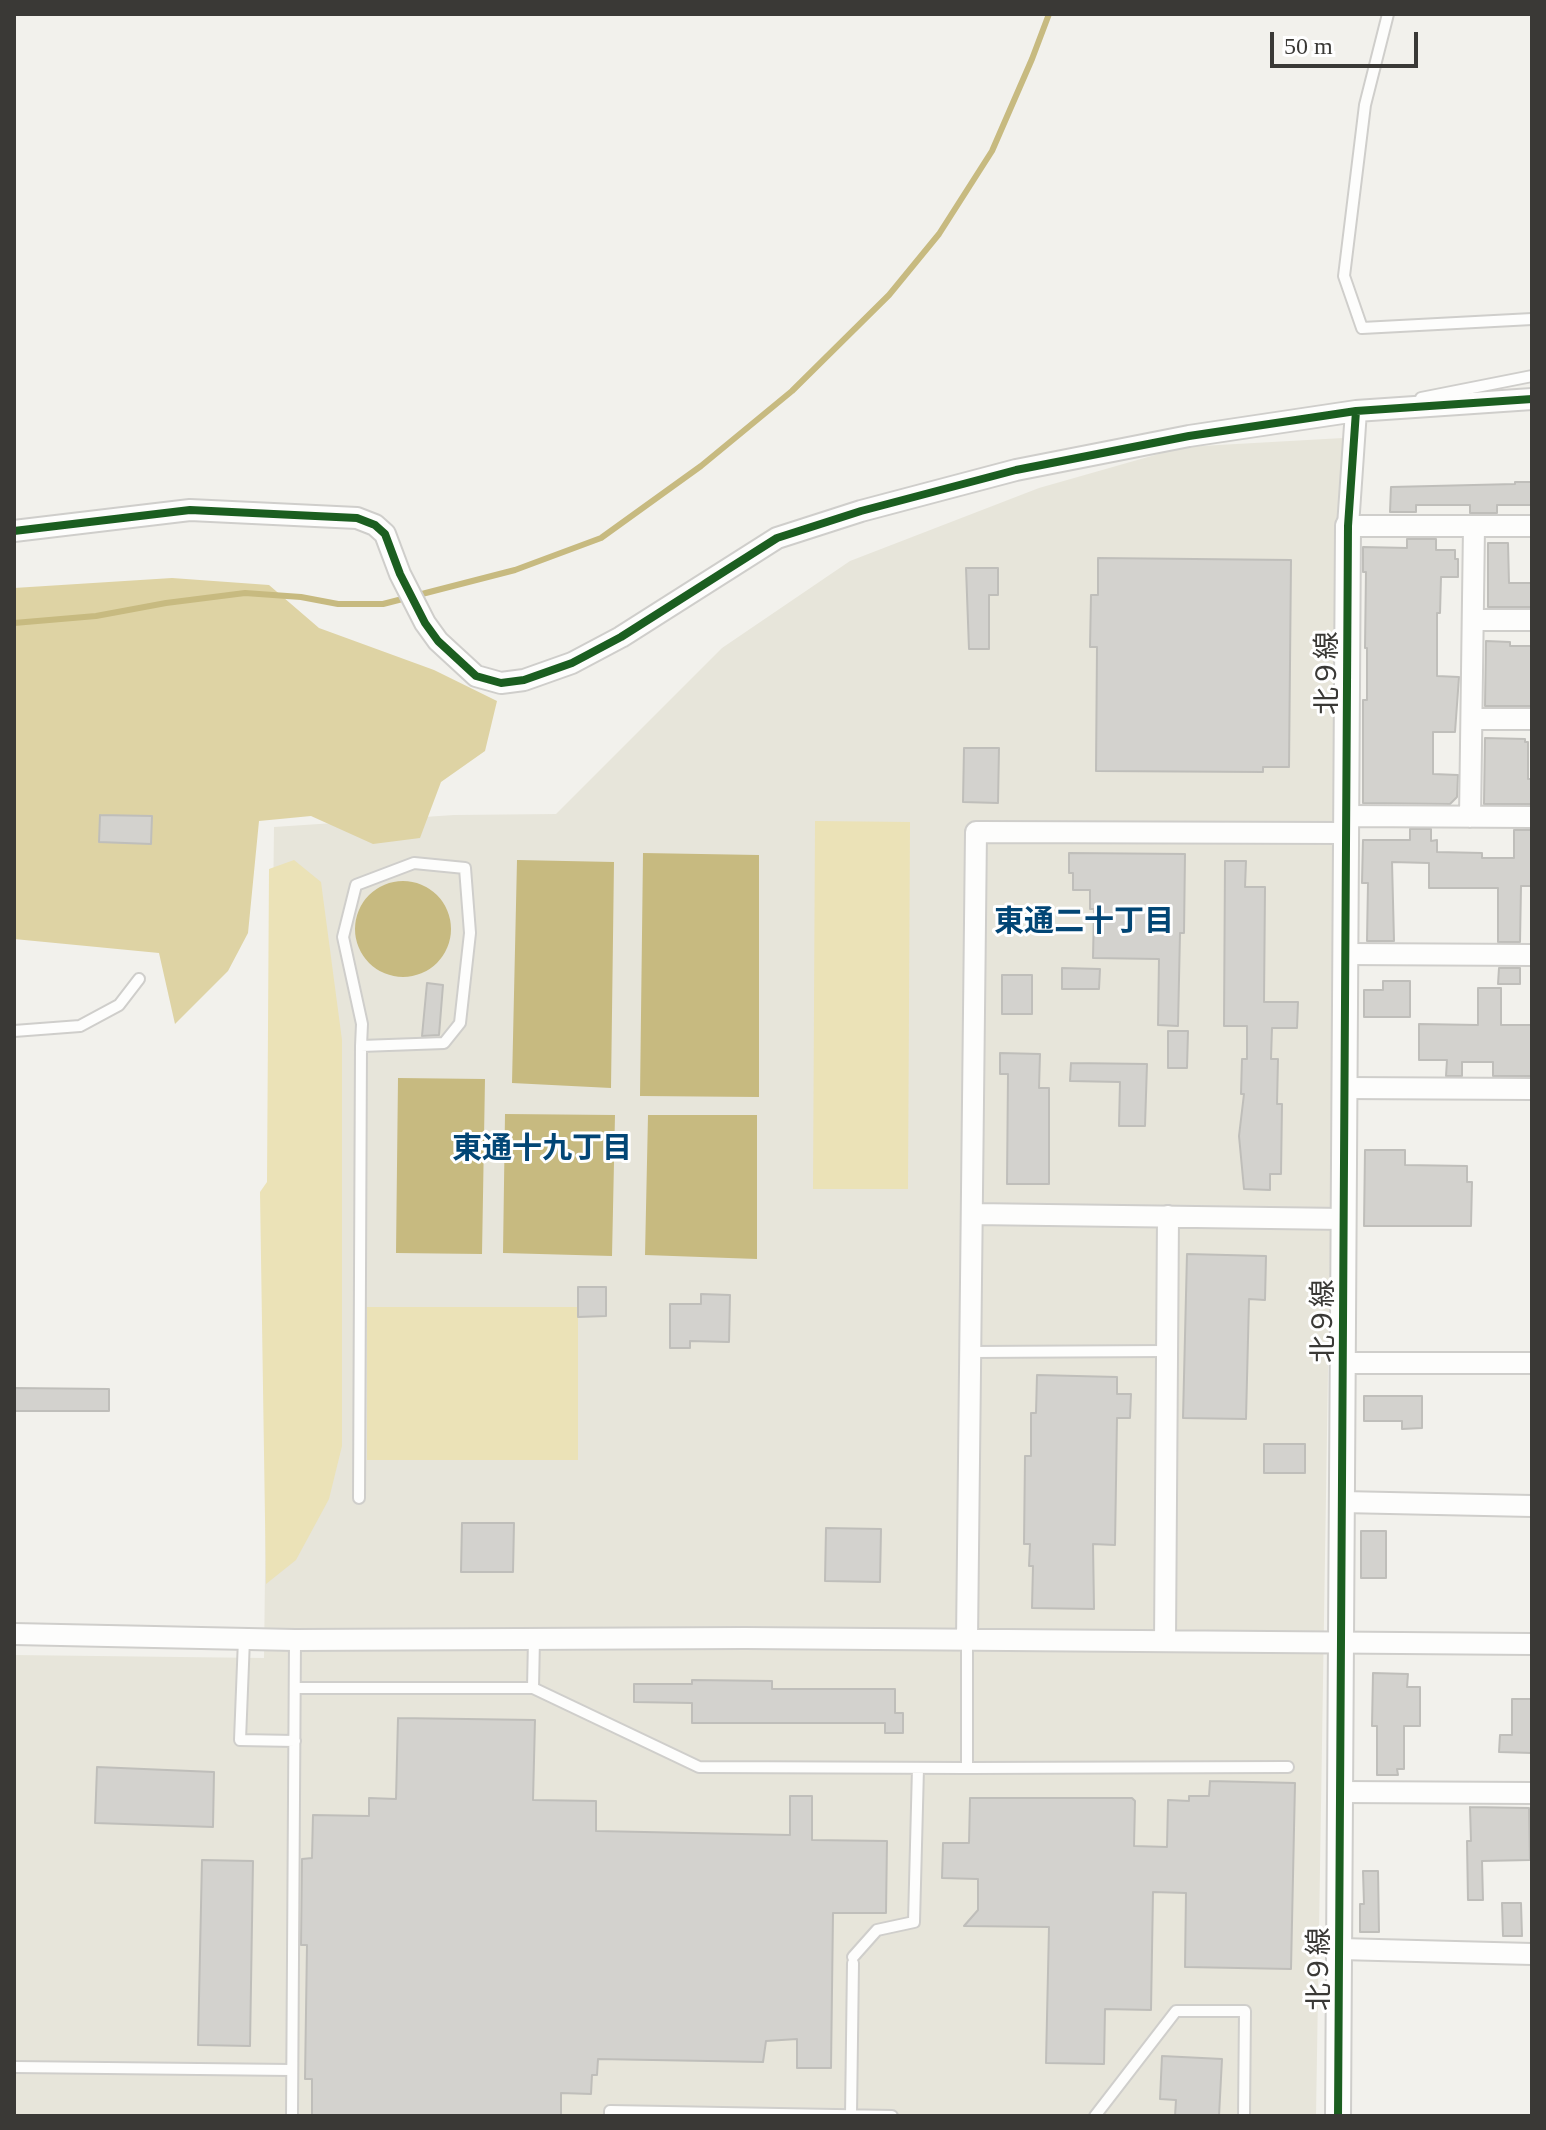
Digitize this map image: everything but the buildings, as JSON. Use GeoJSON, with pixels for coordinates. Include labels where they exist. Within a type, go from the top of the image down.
{"type":"FeatureCollection","features":[{"type":"Feature","properties":{"kind":"street"},"geometry":{"type":"LineString","coordinates":[[14,531],[190,510],[357,518],[375,525],[385,534],[400,574],[425,623],[438,641],[476,676],[501,683],[524,680],[572,663],[621,637],[777,538],[861,511],[1016,470],[1189,436],[1356,411],[1532,399]]}},
{"type":"Feature","properties":{"kind":"street"},"geometry":{"type":"LineString","coordinates":[[1356,411],[1348,526],[1532,526]]}},
{"type":"Feature","properties":{"kind":"street","name":"北９線"},"geometry":{"type":"LineString","coordinates":[[1338,2116],[1348,526]]}},
{"type":"Feature","properties":{"kind":"street"},"geometry":{"type":"LineString","coordinates":[[1470,817],[1474,527]]}},
{"type":"Feature","properties":{"kind":"street"},"geometry":{"type":"LineString","coordinates":[[1473,620],[1532,620]]}},
{"type":"Feature","properties":{"kind":"street"},"geometry":{"type":"LineString","coordinates":[[1472,719],[1532,719]]}},
{"type":"Feature","properties":{"kind":"street"},"geometry":{"type":"LineString","coordinates":[[967,1639],[976,832],[1532,817]]}},
{"type":"Feature","properties":{"kind":"street"},"geometry":{"type":"LineString","coordinates":[[1346,954],[1532,955]]}},
{"type":"Feature","properties":{"kind":"street"},"geometry":{"type":"LineString","coordinates":[[1345,1088],[1532,1089]]}},
{"type":"Feature","properties":{"kind":"street"},"geometry":{"type":"LineString","coordinates":[[974,1214],[1344,1219]]}},
{"type":"Feature","properties":{"kind":"street"},"geometry":{"type":"LineString","coordinates":[[1165,1641],[1168,1216]]}},
{"type":"Feature","properties":{"kind":"street"},"geometry":{"type":"LineString","coordinates":[[1343,1363],[1532,1363]]}},
{"type":"Feature","properties":{"kind":"street"},"geometry":{"type":"LineString","coordinates":[[1342,1502],[1532,1506]]}},
{"type":"Feature","properties":{"kind":"street"},"geometry":{"type":"LineString","coordinates":[[14,1634],[295,1640],[967,1639],[1532,1644]]}},
{"type":"Feature","properties":{"kind":"street"},"geometry":{"type":"LineString","coordinates":[[1340,1792],[1532,1793]]}},
{"type":"Feature","properties":{"kind":"street"},"geometry":{"type":"LineString","coordinates":[[1340,1949],[1532,1954]]}},
{"type":"Feature","properties":{"kind":"lane"},"geometry":{"type":"LineString","coordinates":[[1388,14],[1365,105],[1344,276],[1362,328],[1532,319]]}},
{"type":"Feature","properties":{"kind":"lane"},"geometry":{"type":"LineString","coordinates":[[1356,411],[1532,376]]}},
{"type":"Feature","properties":{"kind":"lane"},"geometry":{"type":"LineString","coordinates":[[359,1498],[361,1046],[362,1024],[343,937],[356,885],[414,863],[465,868],[470,933],[460,1023],[444,1043],[361,1046]]}},
{"type":"Feature","properties":{"kind":"lane"},"geometry":{"type":"LineString","coordinates":[[14,1031],[80,1026],[119,1005],[139,979]]}},
{"type":"Feature","properties":{"kind":"lane"},"geometry":{"type":"LineString","coordinates":[[971,1352],[1167,1351]]}},
{"type":"Feature","properties":{"kind":"lane"},"geometry":{"type":"LineString","coordinates":[[244,1639],[240,1740],[295,1741]]}},
{"type":"Feature","properties":{"kind":"lane"},"geometry":{"type":"LineString","coordinates":[[533,1688],[534,1639]]}},
{"type":"Feature","properties":{"kind":"lane"},"geometry":{"type":"LineString","coordinates":[[967,1639],[967,1768]]}},
{"type":"Feature","properties":{"kind":"lane"},"geometry":{"type":"LineString","coordinates":[[292,2116],[295,1640]]}},
{"type":"Feature","properties":{"kind":"lane"},"geometry":{"type":"LineString","coordinates":[[295,1688],[533,1688],[699,1767],[1288,1767]]}},
{"type":"Feature","properties":{"kind":"lane"},"geometry":{"type":"LineString","coordinates":[[851,2115],[853,1960],[877,1930],[914,1922],[918,1768]]}},
{"type":"Feature","properties":{"kind":"lane"},"geometry":{"type":"LineString","coordinates":[[1095,2116],[1176,2011],[1245,2011],[1244,2116]]}},
{"type":"Feature","properties":{"kind":"lane"},"geometry":{"type":"LineString","coordinates":[[14,2067],[291,2070]]}},
{"type":"Feature","properties":{"kind":"lane"},"geometry":{"type":"LineString","coordinates":[[610,2116],[610,2111],[892,2116]]}},
{"type":"Feature","properties":{"kind":"shaded area"},"geometry":{"type":"Polygon","coordinates":[[[1343,438],[1316,2116],[14,2116],[14,1655],[264,1658],[274,827],[454,815],[556,814],[722,648],[850,561],[1039,488],[1183,447],[1343,438]]]}},
{"type":"Feature","properties":{"kind":"shaded area"},"geometry":{"type":"Polygon","coordinates":[[[172,578],[269,585],[319,628],[434,670],[497,701],[485,751],[441,782],[420,838],[373,844],[311,816],[259,821],[248,933],[228,971],[175,1024],[159,953],[14,939],[14,588],[172,578]]]}},
{"type":"Feature","properties":{"kind":"shaded area"},"geometry":{"type":"Polygon","coordinates":[[[815,821],[910,822],[908,1189],[813,1189],[815,821]]]}},
{"type":"Feature","properties":{"kind":"shaded area"},"geometry":{"type":"Polygon","coordinates":[[[643,853],[759,855],[759,1097],[640,1096],[643,853]]]}},
{"type":"Feature","properties":{"kind":"shaded area"},"geometry":{"type":"Polygon","coordinates":[[[294,860],[321,882],[342,1040],[342,1446],[329,1499],[296,1560],[266,1584],[260,1192],[267,1182],[269,869],[294,860]]]}},
{"type":"Feature","properties":{"kind":"shaded area"},"geometry":{"type":"Polygon","coordinates":[[[517,860],[614,862],[611,1088],[512,1083],[517,860]]]}},
{"type":"Feature","properties":{"kind":"shaded area"},"geometry":{"type":"Polygon","coordinates":[[[403,881],[421,885],[437,895],[447,911],[451,929],[447,947],[437,963],[421,973],[403,977],[385,973],[369,963],[359,947],[355,929],[359,911],[369,895],[385,885],[403,881]]]}},
{"type":"Feature","properties":{"kind":"shaded area"},"geometry":{"type":"Polygon","coordinates":[[[398,1078],[485,1079],[482,1254],[396,1253],[398,1078]]]}},
{"type":"Feature","properties":{"kind":"shaded area"},"geometry":{"type":"Polygon","coordinates":[[[505,1114],[615,1115],[612,1256],[503,1253],[505,1114]]]}},
{"type":"Feature","properties":{"kind":"shaded area"},"geometry":{"type":"Polygon","coordinates":[[[648,1115],[757,1115],[757,1259],[645,1255],[648,1115]]]}},
{"type":"Feature","properties":{"kind":"shaded area"},"geometry":{"type":"Polygon","coordinates":[[[367,1307],[578,1307],[578,1460],[367,1460],[367,1307]]]}},
{"type":"Feature","properties":{"kind":"waterway"},"geometry":{"type":"LineString","coordinates":[[14,623],[96,616],[245,593],[301,597],[338,604],[383,604],[515,570],[601,538],[701,466],[792,391],[889,295],[939,234],[992,151],[1049,14]]}},
{"type":"Feature","properties":{"kind":"cycle path"},"geometry":{"type":"LineString","coordinates":[[14,531],[190,510],[357,518],[375,525],[385,534],[400,574],[425,623],[438,641],[476,676],[501,683],[524,680],[572,663],[621,637],[777,538],[861,511],[1016,470],[1189,436],[1356,411],[1532,399]]}},
{"type":"Feature","properties":{"kind":"cycle path"},"geometry":{"type":"LineString","coordinates":[[1338,2116],[1348,526],[1356,411]]}},
{"type":"Feature","properties":{"kind":"district","name":"東通二十丁目"},"geometry":{"type":"Point","coordinates":[1084,920]}},
{"type":"Feature","properties":{"kind":"district","name":"東通十九丁目"},"geometry":{"type":"Point","coordinates":[542,1147]}}]}
